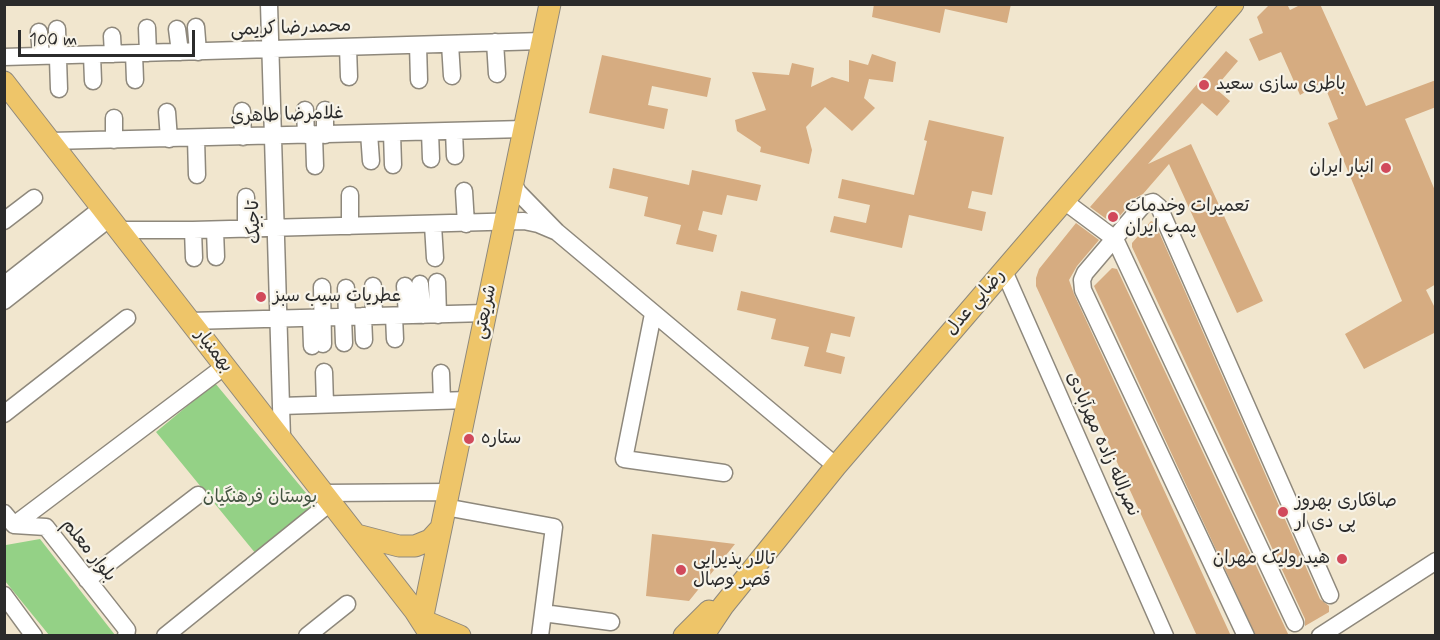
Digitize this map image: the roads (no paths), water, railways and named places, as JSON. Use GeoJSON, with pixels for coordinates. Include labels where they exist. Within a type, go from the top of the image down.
{"type":"FeatureCollection","features":[{"type":"Feature","properties":{"kind":"main road","name":"شریعتی"},"geometry":{"type":"LineString","coordinates":[[424,626],[435,534],[445,497],[501,223],[513,183],[520,129],[539,41],[550,4]]}},
{"type":"Feature","properties":{"kind":"main road","name":"رضایی عدل"},"geometry":{"type":"LineString","coordinates":[[723,606],[836,466],[1233,4]]}},
{"type":"Feature","properties":{"kind":"main road","name":"بهمنیار"},"geometry":{"type":"LineString","coordinates":[[4,82],[357,535],[424,626]]}},
{"type":"Feature","properties":{"kind":"main road"},"geometry":{"type":"LineString","coordinates":[[357,535],[399,546],[415,546],[435,534]]}},
{"type":"Feature","properties":{"kind":"main road"},"geometry":{"type":"LineString","coordinates":[[684,636],[708,612],[723,606]]}},
{"type":"Feature","properties":{"kind":"main road"},"geometry":{"type":"LineString","coordinates":[[703,636],[723,606]]}},
{"type":"Feature","properties":{"kind":"main road"},"geometry":{"type":"LineString","coordinates":[[424,626],[460,636]]}},
{"type":"Feature","properties":{"kind":"street","name":"تاجیک"},"geometry":{"type":"LineString","coordinates":[[269,4],[282,439]]}},
{"type":"Feature","properties":{"kind":"street"},"geometry":{"type":"LineString","coordinates":[[539,41],[543,4]]}},
{"type":"Feature","properties":{"kind":"street"},"geometry":{"type":"LineString","coordinates":[[196,27],[198,51]]}},
{"type":"Feature","properties":{"kind":"street"},"geometry":{"type":"LineString","coordinates":[[135,80],[147,28]]}},
{"type":"Feature","properties":{"kind":"street"},"geometry":{"type":"LineString","coordinates":[[57,29],[59,89]]}},
{"type":"Feature","properties":{"kind":"street"},"geometry":{"type":"LineString","coordinates":[[177,29],[180,52]]}},
{"type":"Feature","properties":{"kind":"street"},"geometry":{"type":"LineString","coordinates":[[39,32],[41,56]]}},
{"type":"Feature","properties":{"kind":"street"},"geometry":{"type":"LineString","coordinates":[[112,36],[113,54]]}},
{"type":"Feature","properties":{"kind":"street","name":"محمدرضا کریمی"},"geometry":{"type":"LineString","coordinates":[[4,57],[539,41]]}},
{"type":"Feature","properties":{"kind":"street"},"geometry":{"type":"LineString","coordinates":[[495,42],[497,74]]}},
{"type":"Feature","properties":{"kind":"street"},"geometry":{"type":"LineString","coordinates":[[450,44],[452,76]]}},
{"type":"Feature","properties":{"kind":"street"},"geometry":{"type":"LineString","coordinates":[[418,45],[419,80]]}},
{"type":"Feature","properties":{"kind":"street"},"geometry":{"type":"LineString","coordinates":[[348,47],[349,77]]}},
{"type":"Feature","properties":{"kind":"street"},"geometry":{"type":"LineString","coordinates":[[92,55],[93,81]]}},
{"type":"Feature","properties":{"kind":"street"},"geometry":{"type":"LineString","coordinates":[[305,110],[315,135],[315,166]]}},
{"type":"Feature","properties":{"kind":"street"},"geometry":{"type":"LineString","coordinates":[[242,111],[243,137]]}},
{"type":"Feature","properties":{"kind":"street"},"geometry":{"type":"LineString","coordinates":[[315,135],[325,111]]}},
{"type":"Feature","properties":{"kind":"street"},"geometry":{"type":"LineString","coordinates":[[167,112],[169,139]]}},
{"type":"Feature","properties":{"kind":"street"},"geometry":{"type":"LineString","coordinates":[[114,118],[114,141]]}},
{"type":"Feature","properties":{"kind":"street"},"geometry":{"type":"LineString","coordinates":[[501,223],[520,129]]}},
{"type":"Feature","properties":{"kind":"street","name":"غلامرضا طاهری"},"geometry":{"type":"LineString","coordinates":[[51,141],[520,129]]}},
{"type":"Feature","properties":{"kind":"street"},"geometry":{"type":"LineString","coordinates":[[454,131],[455,156]]}},
{"type":"Feature","properties":{"kind":"street"},"geometry":{"type":"LineString","coordinates":[[427,132],[427,159]]}},
{"type":"Feature","properties":{"kind":"street"},"geometry":{"type":"LineString","coordinates":[[369,133],[371,161]]}},
{"type":"Feature","properties":{"kind":"street"},"geometry":{"type":"LineString","coordinates":[[392,133],[393,165]]}},
{"type":"Feature","properties":{"kind":"street"},"geometry":{"type":"LineString","coordinates":[[196,138],[197,175]]}},
{"type":"Feature","properties":{"kind":"street"},"geometry":{"type":"LineString","coordinates":[[513,183],[518,192],[557,232],[836,466]]}},
{"type":"Feature","properties":{"kind":"street"},"geometry":{"type":"LineString","coordinates":[[464,191],[466,224]]}},
{"type":"Feature","properties":{"kind":"street"},"geometry":{"type":"LineString","coordinates":[[350,195],[350,226]]}},
{"type":"Feature","properties":{"kind":"street"},"geometry":{"type":"LineString","coordinates":[[246,197],[246,229]]}},
{"type":"Feature","properties":{"kind":"street"},"geometry":{"type":"LineString","coordinates":[[4,221],[34,198]]}},
{"type":"Feature","properties":{"kind":"street"},"geometry":{"type":"LineString","coordinates":[[1064,201],[1115,239],[1295,623]]}},
{"type":"Feature","properties":{"kind":"street"},"geometry":{"type":"LineString","coordinates":[[1246,636],[1083,290],[1084,273],[1143,205],[1153,202],[1159,207],[1330,595]]}},
{"type":"Feature","properties":{"kind":"street"},"geometry":{"type":"LineString","coordinates":[[4,285],[110,218],[193,230],[532,222],[557,232]]}},
{"type":"Feature","properties":{"kind":"street"},"geometry":{"type":"LineString","coordinates":[[4,302],[110,218]]}},
{"type":"Feature","properties":{"kind":"street"},"geometry":{"type":"LineString","coordinates":[[433,225],[435,258]]}},
{"type":"Feature","properties":{"kind":"street"},"geometry":{"type":"LineString","coordinates":[[193,230],[194,258]]}},
{"type":"Feature","properties":{"kind":"street"},"geometry":{"type":"LineString","coordinates":[[215,230],[216,258]]}},
{"type":"Feature","properties":{"kind":"street","name":"نصرالله زاده مهرآبادی"},"geometry":{"type":"LineString","coordinates":[[1004,271],[1165,636]]}},
{"type":"Feature","properties":{"kind":"street"},"geometry":{"type":"LineString","coordinates":[[395,339],[415,315],[421,284],[415,315]]}},
{"type":"Feature","properties":{"kind":"street"},"geometry":{"type":"LineString","coordinates":[[344,343],[374,286]]}},
{"type":"Feature","properties":{"kind":"street"},"geometry":{"type":"LineString","coordinates":[[318,345],[317,317],[322,287]]}},
{"type":"Feature","properties":{"kind":"street"},"geometry":{"type":"LineString","coordinates":[[346,288],[364,340]]}},
{"type":"Feature","properties":{"kind":"street"},"geometry":{"type":"LineString","coordinates":[[190,321],[482,313]]}},
{"type":"Feature","properties":{"kind":"street"},"geometry":{"type":"LineString","coordinates":[[653,314],[624,459],[724,473]]}},
{"type":"Feature","properties":{"kind":"street"},"geometry":{"type":"LineString","coordinates":[[4,414],[127,318]]}},
{"type":"Feature","properties":{"kind":"street"},"geometry":{"type":"LineString","coordinates":[[9,519],[225,366]]}},
{"type":"Feature","properties":{"kind":"street"},"geometry":{"type":"LineString","coordinates":[[324,372],[325,404]]}},
{"type":"Feature","properties":{"kind":"street"},"geometry":{"type":"LineString","coordinates":[[441,373],[442,401]]}},
{"type":"Feature","properties":{"kind":"street"},"geometry":{"type":"LineString","coordinates":[[281,406],[464,400]]}},
{"type":"Feature","properties":{"kind":"street"},"geometry":{"type":"LineString","coordinates":[[87,580],[198,495]]}},
{"type":"Feature","properties":{"kind":"street"},"geometry":{"type":"LineString","coordinates":[[165,636],[327,497],[445,497],[554,527],[540,636]]}},
{"type":"Feature","properties":{"kind":"street","name":"بلوار معلم"},"geometry":{"type":"LineString","coordinates":[[9,519],[46,527],[127,630],[126,636]]}},
{"type":"Feature","properties":{"kind":"street"},"geometry":{"type":"LineString","coordinates":[[1320,636],[1436,561]]}},
{"type":"Feature","properties":{"kind":"street"},"geometry":{"type":"LineString","coordinates":[[4,595],[29,634]]}},
{"type":"Feature","properties":{"kind":"street"},"geometry":{"type":"LineString","coordinates":[[307,636],[347,604]]}},
{"type":"Feature","properties":{"kind":"street"},"geometry":{"type":"LineString","coordinates":[[543,613],[611,622]]}},
{"type":"Feature","properties":{"kind":"place","name":"باطری سازی سعید"},"geometry":{"type":"Point","coordinates":[1204,85]}},
{"type":"Feature","properties":{"kind":"place","name":"انبار ایران"},"geometry":{"type":"Point","coordinates":[1386,168]}},
{"type":"Feature","properties":{"kind":"place","name":"تعمیرات وخدمات پمپ ایران"},"geometry":{"type":"Point","coordinates":[1113,217]}},
{"type":"Feature","properties":{"kind":"place","name":"عطریات سیب سبز"},"geometry":{"type":"Point","coordinates":[261,297]}},
{"type":"Feature","properties":{"kind":"place","name":"ستاره"},"geometry":{"type":"Point","coordinates":[469,439]}},
{"type":"Feature","properties":{"kind":"place","name":"صافکاری بهروز پی دی ار"},"geometry":{"type":"Point","coordinates":[1283,512]}},
{"type":"Feature","properties":{"kind":"place","name":"هیدرولیک مهران"},"geometry":{"type":"Point","coordinates":[1342,559]}},
{"type":"Feature","properties":{"kind":"place","name":"تالار پذیرایی قصر وصال"},"geometry":{"type":"Point","coordinates":[681,570]}},
{"type":"Feature","properties":{"kind":"park label","name":"بوستان فرهنگیان"},"geometry":{"type":"Point","coordinates":[260,498]}}]}
